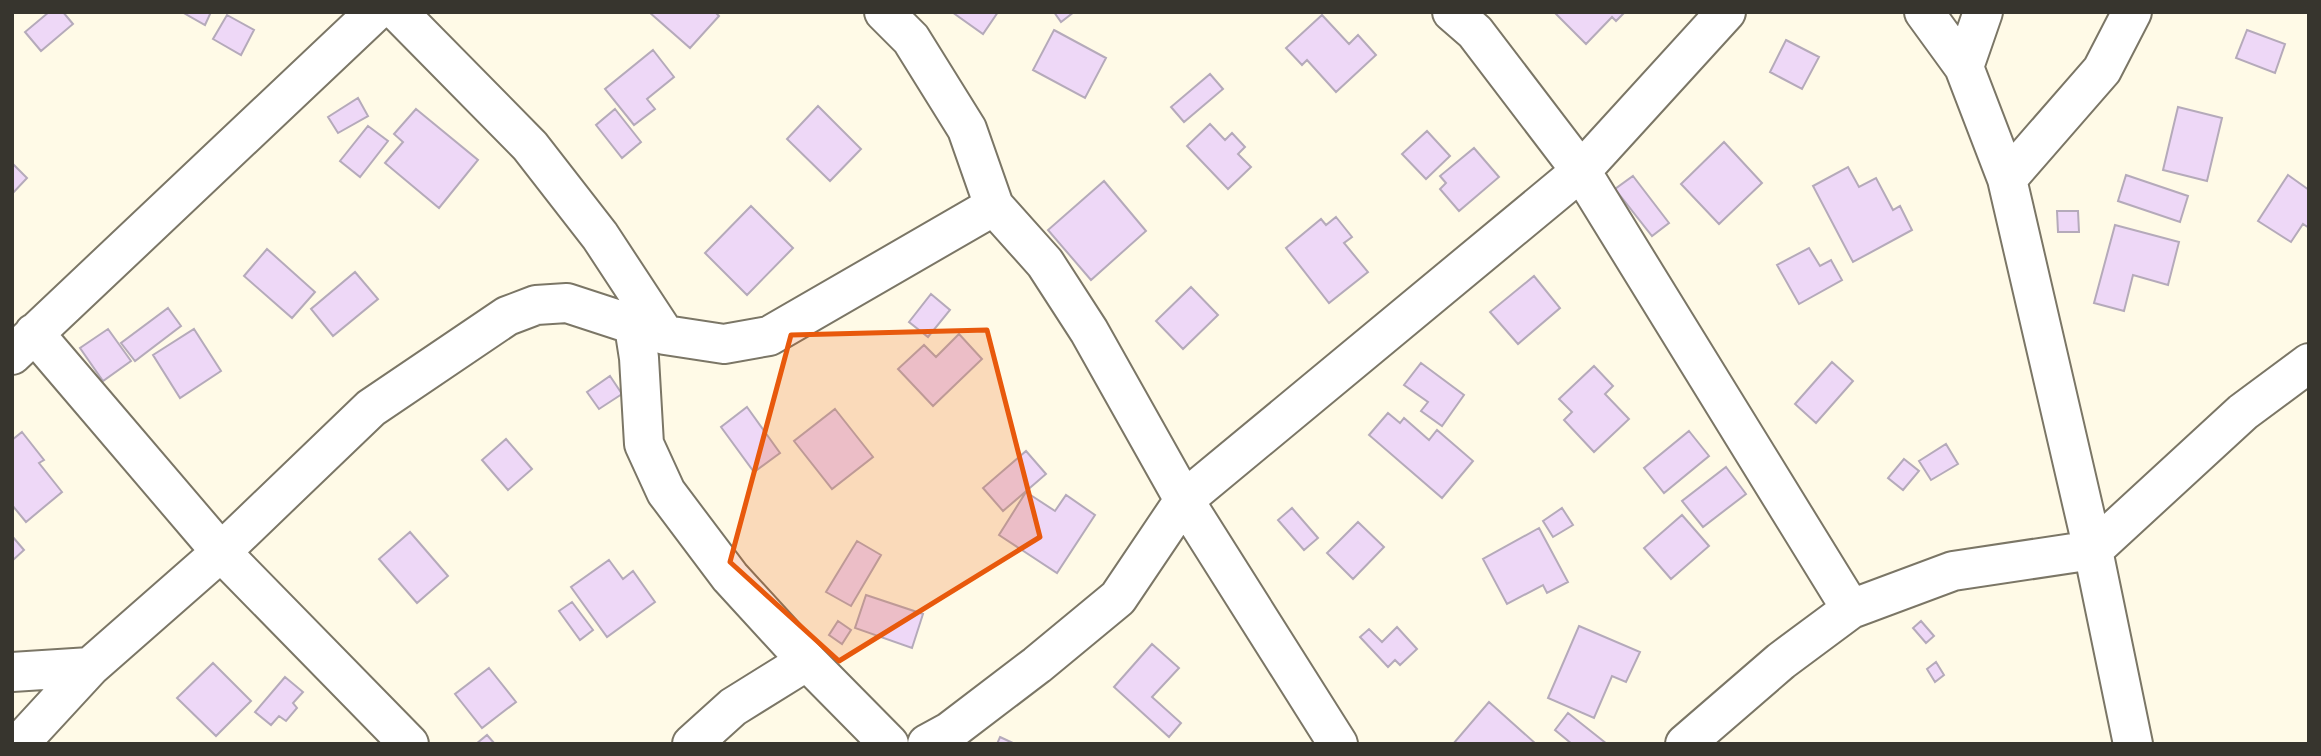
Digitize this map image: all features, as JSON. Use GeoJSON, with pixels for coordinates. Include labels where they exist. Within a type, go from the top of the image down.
{"type":"FeatureCollection","features":[{"type":"Feature","properties":{"kind":"street"},"geometry":{"type":"LineString","coordinates":[[375,12],[23,344],[409,744]]}},
{"type":"Feature","properties":{"kind":"street"},"geometry":{"type":"LineString","coordinates":[[398,12],[530,146],[600,236],[649,331],[639,358],[644,444],[666,492],[730,577],[807,661],[889,744]]}},
{"type":"Feature","properties":{"kind":"street"},"geometry":{"type":"LineString","coordinates":[[884,12],[911,39],[967,129],[994,206],[1045,263],[1082,319],[1184,500],[1338,744]]}},
{"type":"Feature","properties":{"kind":"street"},"geometry":{"type":"LineString","coordinates":[[1452,12],[1475,32],[1581,171],[1851,609]]}},
{"type":"Feature","properties":{"kind":"street"},"geometry":{"type":"LineString","coordinates":[[928,744],[949,732],[1118,598],[1184,500],[1581,171],[1726,12]]}},
{"type":"Feature","properties":{"kind":"street"},"geometry":{"type":"LineString","coordinates":[[1924,12],[1964,67],[2007,179],[2093,550],[2133,744]]}},
{"type":"Feature","properties":{"kind":"street"},"geometry":{"type":"LineString","coordinates":[[1964,67],[1983,12]]}},
{"type":"Feature","properties":{"kind":"street"},"geometry":{"type":"LineString","coordinates":[[2007,179],[2102,71],[2132,12]]}},
{"type":"Feature","properties":{"kind":"street"},"geometry":{"type":"LineString","coordinates":[[19,744],[90,667],[221,552],[371,408],[508,316],[536,305],[567,303],[649,331],[724,345],[769,336],[994,206]]}},
{"type":"Feature","properties":{"kind":"street"},"geometry":{"type":"LineString","coordinates":[[1685,744],[1781,661],[1851,609],[1953,571],[2093,550],[2243,412],[2309,363]]}},
{"type":"Feature","properties":{"kind":"street"},"geometry":{"type":"LineString","coordinates":[[692,744],[733,707],[807,661]]}},
{"type":"Feature","properties":{"kind":"street"},"geometry":{"type":"LineString","coordinates":[[12,672],[90,667]]}},
{"type":"Feature","properties":{"kind":"highlighted area"},"geometry":{"type":"Polygon","coordinates":[[[987,330],[1040,537],[839,661],[730,562],[791,335],[987,330]]]}},
{"type":"Feature","properties":{"kind":"building"},"geometry":{"type":"Polygon","coordinates":[[[49,12],[63,12],[73,24],[41,51],[25,32],[49,12]]]}},
{"type":"Feature","properties":{"kind":"building"},"geometry":{"type":"Polygon","coordinates":[[[182,12],[211,12],[205,25],[182,12]]]}},
{"type":"Feature","properties":{"kind":"building"},"geometry":{"type":"Polygon","coordinates":[[[649,12],[715,12],[719,16],[690,48],[649,12]]]}},
{"type":"Feature","properties":{"kind":"building"},"geometry":{"type":"Polygon","coordinates":[[[952,12],[998,12],[983,34],[952,12]]]}},
{"type":"Feature","properties":{"kind":"building"},"geometry":{"type":"Polygon","coordinates":[[[1054,12],[1074,12],[1061,22],[1054,12]]]}},
{"type":"Feature","properties":{"kind":"building"},"geometry":{"type":"Polygon","coordinates":[[[1554,12],[1625,12],[1616,21],[1612,17],[1586,44],[1554,12]]]}},
{"type":"Feature","properties":{"kind":"building"},"geometry":{"type":"Polygon","coordinates":[[[227,15],[254,30],[241,55],[213,39],[227,15]]]}},
{"type":"Feature","properties":{"kind":"building"},"geometry":{"type":"Polygon","coordinates":[[[1322,15],[1349,44],[1358,35],[1376,55],[1336,92],[1307,60],[1302,65],[1286,48],[1322,15]]]}},
{"type":"Feature","properties":{"kind":"building"},"geometry":{"type":"Polygon","coordinates":[[[1054,30],[1106,58],[1085,98],[1033,70],[1054,30]]]}},
{"type":"Feature","properties":{"kind":"building"},"geometry":{"type":"Polygon","coordinates":[[[2247,30],[2285,44],[2275,73],[2236,58],[2247,30]]]}},
{"type":"Feature","properties":{"kind":"building"},"geometry":{"type":"Polygon","coordinates":[[[1786,40],[1819,57],[1802,89],[1770,72],[1786,40]]]}},
{"type":"Feature","properties":{"kind":"building"},"geometry":{"type":"Polygon","coordinates":[[[653,50],[674,77],[647,99],[655,109],[634,125],[605,89],[653,50]]]}},
{"type":"Feature","properties":{"kind":"building"},"geometry":{"type":"Polygon","coordinates":[[[1210,74],[1223,89],[1184,122],[1171,107],[1210,74]]]}},
{"type":"Feature","properties":{"kind":"building"},"geometry":{"type":"Polygon","coordinates":[[[358,98],[368,116],[338,133],[328,117],[358,98]]]}},
{"type":"Feature","properties":{"kind":"building"},"geometry":{"type":"Polygon","coordinates":[[[818,106],[861,149],[830,181],[787,139],[818,106]]]}},
{"type":"Feature","properties":{"kind":"building"},"geometry":{"type":"Polygon","coordinates":[[[2178,107],[2222,118],[2207,181],[2163,170],[2178,107]]]}},
{"type":"Feature","properties":{"kind":"building"},"geometry":{"type":"Polygon","coordinates":[[[416,109],[478,160],[439,208],[385,163],[403,142],[394,134],[416,109]]]}},
{"type":"Feature","properties":{"kind":"building"},"geometry":{"type":"Polygon","coordinates":[[[615,109],[641,142],[622,158],[596,125],[615,109]]]}},
{"type":"Feature","properties":{"kind":"building"},"geometry":{"type":"Polygon","coordinates":[[[1210,124],[1225,140],[1232,133],[1245,147],[1238,154],[1251,167],[1228,189],[1187,146],[1210,124]]]}},
{"type":"Feature","properties":{"kind":"building"},"geometry":{"type":"Polygon","coordinates":[[[368,126],[388,141],[360,177],[340,161],[368,126]]]}},
{"type":"Feature","properties":{"kind":"building"},"geometry":{"type":"Polygon","coordinates":[[[1427,131],[1450,156],[1426,179],[1402,154],[1427,131]]]}},
{"type":"Feature","properties":{"kind":"building"},"geometry":{"type":"Polygon","coordinates":[[[1724,142],[1762,183],[1719,224],[1681,184],[1724,142]]]}},
{"type":"Feature","properties":{"kind":"building"},"geometry":{"type":"Polygon","coordinates":[[[1474,148],[1499,177],[1459,211],[1440,189],[1446,183],[1440,176],[1474,148]]]}},
{"type":"Feature","properties":{"kind":"building"},"geometry":{"type":"Polygon","coordinates":[[[12,163],[27,178],[12,194],[12,163]]]}},
{"type":"Feature","properties":{"kind":"building"},"geometry":{"type":"Polygon","coordinates":[[[1848,167],[1859,187],[1876,178],[1893,210],[1900,206],[1912,230],[1853,262],[1813,186],[1848,167]]]}},
{"type":"Feature","properties":{"kind":"building"},"geometry":{"type":"Polygon","coordinates":[[[2126,175],[2188,196],[2180,222],[2118,201],[2126,175]]]}},
{"type":"Feature","properties":{"kind":"building"},"geometry":{"type":"Polygon","coordinates":[[[2288,175],[2309,190],[2309,228],[2303,224],[2291,242],[2258,221],[2288,175]]]}},
{"type":"Feature","properties":{"kind":"building"},"geometry":{"type":"Polygon","coordinates":[[[1633,176],[1669,223],[1652,236],[1615,189],[1633,176]]]}},
{"type":"Feature","properties":{"kind":"building"},"geometry":{"type":"Polygon","coordinates":[[[1104,181],[1146,231],[1091,280],[1048,230],[1104,181]]]}},
{"type":"Feature","properties":{"kind":"building"},"geometry":{"type":"Polygon","coordinates":[[[751,206],[793,248],[747,295],[705,253],[751,206]]]}},
{"type":"Feature","properties":{"kind":"building"},"geometry":{"type":"Polygon","coordinates":[[[2057,211],[2078,211],[2079,232],[2058,232],[2057,211]]]}},
{"type":"Feature","properties":{"kind":"building"},"geometry":{"type":"Polygon","coordinates":[[[1336,217],[1352,237],[1344,243],[1368,272],[1329,303],[1286,248],[1321,219],[1326,225],[1336,217]]]}},
{"type":"Feature","properties":{"kind":"building"},"geometry":{"type":"Polygon","coordinates":[[[2115,225],[2179,242],[2168,285],[2133,275],[2124,311],[2094,303],[2115,225]]]}},
{"type":"Feature","properties":{"kind":"building"},"geometry":{"type":"Polygon","coordinates":[[[1809,248],[1820,266],[1831,260],[1842,280],[1799,304],[1777,265],[1809,248]]]}},
{"type":"Feature","properties":{"kind":"building"},"geometry":{"type":"Polygon","coordinates":[[[267,249],[315,292],[292,318],[244,276],[267,249]]]}},
{"type":"Feature","properties":{"kind":"building"},"geometry":{"type":"Polygon","coordinates":[[[355,272],[378,299],[333,336],[311,309],[355,272]]]}},
{"type":"Feature","properties":{"kind":"building"},"geometry":{"type":"Polygon","coordinates":[[[1534,276],[1560,308],[1518,344],[1490,312],[1534,276]]]}},
{"type":"Feature","properties":{"kind":"building"},"geometry":{"type":"Polygon","coordinates":[[[1191,287],[1218,315],[1183,349],[1156,321],[1191,287]]]}},
{"type":"Feature","properties":{"kind":"building"},"geometry":{"type":"Polygon","coordinates":[[[931,294],[950,310],[928,337],[909,322],[931,294]]]}},
{"type":"Feature","properties":{"kind":"building"},"geometry":{"type":"Polygon","coordinates":[[[168,308],[181,326],[135,361],[121,343],[168,308]]]}},
{"type":"Feature","properties":{"kind":"building"},"geometry":{"type":"Polygon","coordinates":[[[108,329],[131,361],[103,381],[80,348],[108,329]]]}},
{"type":"Feature","properties":{"kind":"building"},"geometry":{"type":"Polygon","coordinates":[[[194,329],[221,371],[180,398],[153,355],[194,329]]]}},
{"type":"Feature","properties":{"kind":"building"},"geometry":{"type":"Polygon","coordinates":[[[959,334],[982,359],[933,406],[898,369],[924,345],[936,357],[959,334]]]}},
{"type":"Feature","properties":{"kind":"building"},"geometry":{"type":"Polygon","coordinates":[[[1832,362],[1853,381],[1816,423],[1795,404],[1832,362]]]}},
{"type":"Feature","properties":{"kind":"building"},"geometry":{"type":"Polygon","coordinates":[[[1421,363],[1464,395],[1442,426],[1421,411],[1428,402],[1404,385],[1421,363]]]}},
{"type":"Feature","properties":{"kind":"building"},"geometry":{"type":"Polygon","coordinates":[[[1594,366],[1613,386],[1605,394],[1629,419],[1594,452],[1564,420],[1572,412],[1559,399],[1594,366]]]}},
{"type":"Feature","properties":{"kind":"building"},"geometry":{"type":"Polygon","coordinates":[[[610,376],[622,394],[599,409],[587,392],[610,376]]]}},
{"type":"Feature","properties":{"kind":"building"},"geometry":{"type":"Polygon","coordinates":[[[747,407],[780,453],[754,472],[721,427],[747,407]]]}},
{"type":"Feature","properties":{"kind":"building"},"geometry":{"type":"Polygon","coordinates":[[[835,409],[873,457],[832,489],[794,441],[835,409]]]}},
{"type":"Feature","properties":{"kind":"building"},"geometry":{"type":"Polygon","coordinates":[[[1388,413],[1400,423],[1404,418],[1429,440],[1437,430],[1473,461],[1442,498],[1369,435],[1388,413]]]}},
{"type":"Feature","properties":{"kind":"building"},"geometry":{"type":"Polygon","coordinates":[[[1689,431],[1709,456],[1664,493],[1644,468],[1689,431]]]}},
{"type":"Feature","properties":{"kind":"building"},"geometry":{"type":"Polygon","coordinates":[[[22,432],[44,460],[39,463],[62,492],[26,522],[12,505],[12,440],[22,432]]]}},
{"type":"Feature","properties":{"kind":"building"},"geometry":{"type":"Polygon","coordinates":[[[506,439],[532,469],[508,490],[482,460],[506,439]]]}},
{"type":"Feature","properties":{"kind":"building"},"geometry":{"type":"Polygon","coordinates":[[[1946,444],[1958,464],[1931,480],[1919,461],[1946,444]]]}},
{"type":"Feature","properties":{"kind":"building"},"geometry":{"type":"Polygon","coordinates":[[[1026,451],[1046,474],[1003,511],[983,488],[1026,451]]]}},
{"type":"Feature","properties":{"kind":"building"},"geometry":{"type":"Polygon","coordinates":[[[1904,459],[1919,471],[1903,490],[1888,478],[1904,459]]]}},
{"type":"Feature","properties":{"kind":"building"},"geometry":{"type":"Polygon","coordinates":[[[1726,467],[1746,494],[1703,527],[1682,501],[1726,467]]]}},
{"type":"Feature","properties":{"kind":"building"},"geometry":{"type":"Polygon","coordinates":[[[1026,492],[1055,511],[1066,495],[1095,515],[1057,573],[999,535],[1026,492]]]}},
{"type":"Feature","properties":{"kind":"building"},"geometry":{"type":"Polygon","coordinates":[[[1292,508],[1318,538],[1304,550],[1278,520],[1292,508]]]}},
{"type":"Feature","properties":{"kind":"building"},"geometry":{"type":"Polygon","coordinates":[[[1562,508],[1573,525],[1553,537],[1543,521],[1562,508]]]}},
{"type":"Feature","properties":{"kind":"building"},"geometry":{"type":"Polygon","coordinates":[[[1682,515],[1709,546],[1671,579],[1644,548],[1682,515]]]}},
{"type":"Feature","properties":{"kind":"building"},"geometry":{"type":"Polygon","coordinates":[[[1358,522],[1384,547],[1353,579],[1327,553],[1358,522]]]}},
{"type":"Feature","properties":{"kind":"building"},"geometry":{"type":"Polygon","coordinates":[[[1539,528],[1568,582],[1547,593],[1543,585],[1507,604],[1483,559],[1539,528]]]}},
{"type":"Feature","properties":{"kind":"building"},"geometry":{"type":"Polygon","coordinates":[[[410,532],[448,576],[417,603],[379,559],[410,532]]]}},
{"type":"Feature","properties":{"kind":"building"},"geometry":{"type":"Polygon","coordinates":[[[12,536],[24,550],[12,561],[12,536]]]}},
{"type":"Feature","properties":{"kind":"building"},"geometry":{"type":"Polygon","coordinates":[[[857,541],[881,555],[851,606],[826,592],[857,541]]]}},
{"type":"Feature","properties":{"kind":"building"},"geometry":{"type":"Polygon","coordinates":[[[609,560],[623,579],[633,571],[655,602],[607,637],[571,587],[609,560]]]}},
{"type":"Feature","properties":{"kind":"building"},"geometry":{"type":"Polygon","coordinates":[[[866,595],[923,614],[912,648],[855,628],[866,595]]]}},
{"type":"Feature","properties":{"kind":"building"},"geometry":{"type":"Polygon","coordinates":[[[572,602],[593,630],[580,640],[559,611],[572,602]]]}},
{"type":"Feature","properties":{"kind":"building"},"geometry":{"type":"Polygon","coordinates":[[[838,621],[851,630],[842,644],[829,635],[838,621]]]}},
{"type":"Feature","properties":{"kind":"building"},"geometry":{"type":"Polygon","coordinates":[[[1921,621],[1934,636],[1926,643],[1913,628],[1921,621]]]}},
{"type":"Feature","properties":{"kind":"building"},"geometry":{"type":"Polygon","coordinates":[[[1579,626],[1640,652],[1626,682],[1612,676],[1594,718],[1548,698],[1579,626]]]}},
{"type":"Feature","properties":{"kind":"building"},"geometry":{"type":"Polygon","coordinates":[[[1397,627],[1417,649],[1400,665],[1395,660],[1388,667],[1360,637],[1369,629],[1382,642],[1397,627]]]}},
{"type":"Feature","properties":{"kind":"building"},"geometry":{"type":"Polygon","coordinates":[[[1152,644],[1179,668],[1152,697],[1181,723],[1169,737],[1114,687],[1152,644]]]}},
{"type":"Feature","properties":{"kind":"building"},"geometry":{"type":"Polygon","coordinates":[[[1936,662],[1944,675],[1935,682],[1927,669],[1936,662]]]}},
{"type":"Feature","properties":{"kind":"building"},"geometry":{"type":"Polygon","coordinates":[[[213,663],[251,701],[216,736],[177,698],[213,663]]]}},
{"type":"Feature","properties":{"kind":"building"},"geometry":{"type":"Polygon","coordinates":[[[489,668],[516,702],[482,728],[455,694],[489,668]]]}},
{"type":"Feature","properties":{"kind":"building"},"geometry":{"type":"Polygon","coordinates":[[[285,677],[303,692],[293,703],[297,708],[286,721],[279,716],[271,725],[255,712],[285,677]]]}},
{"type":"Feature","properties":{"kind":"building"},"geometry":{"type":"Polygon","coordinates":[[[1489,702],[1536,744],[1453,744],[1489,702]]]}},
{"type":"Feature","properties":{"kind":"building"},"geometry":{"type":"Polygon","coordinates":[[[1568,713],[1607,744],[1572,744],[1555,730],[1568,713]]]}},
{"type":"Feature","properties":{"kind":"building"},"geometry":{"type":"Polygon","coordinates":[[[487,735],[495,744],[476,744],[487,735]]]}},
{"type":"Feature","properties":{"kind":"building"},"geometry":{"type":"Polygon","coordinates":[[[1000,737],[1015,744],[997,744],[1000,737]]]}}]}
